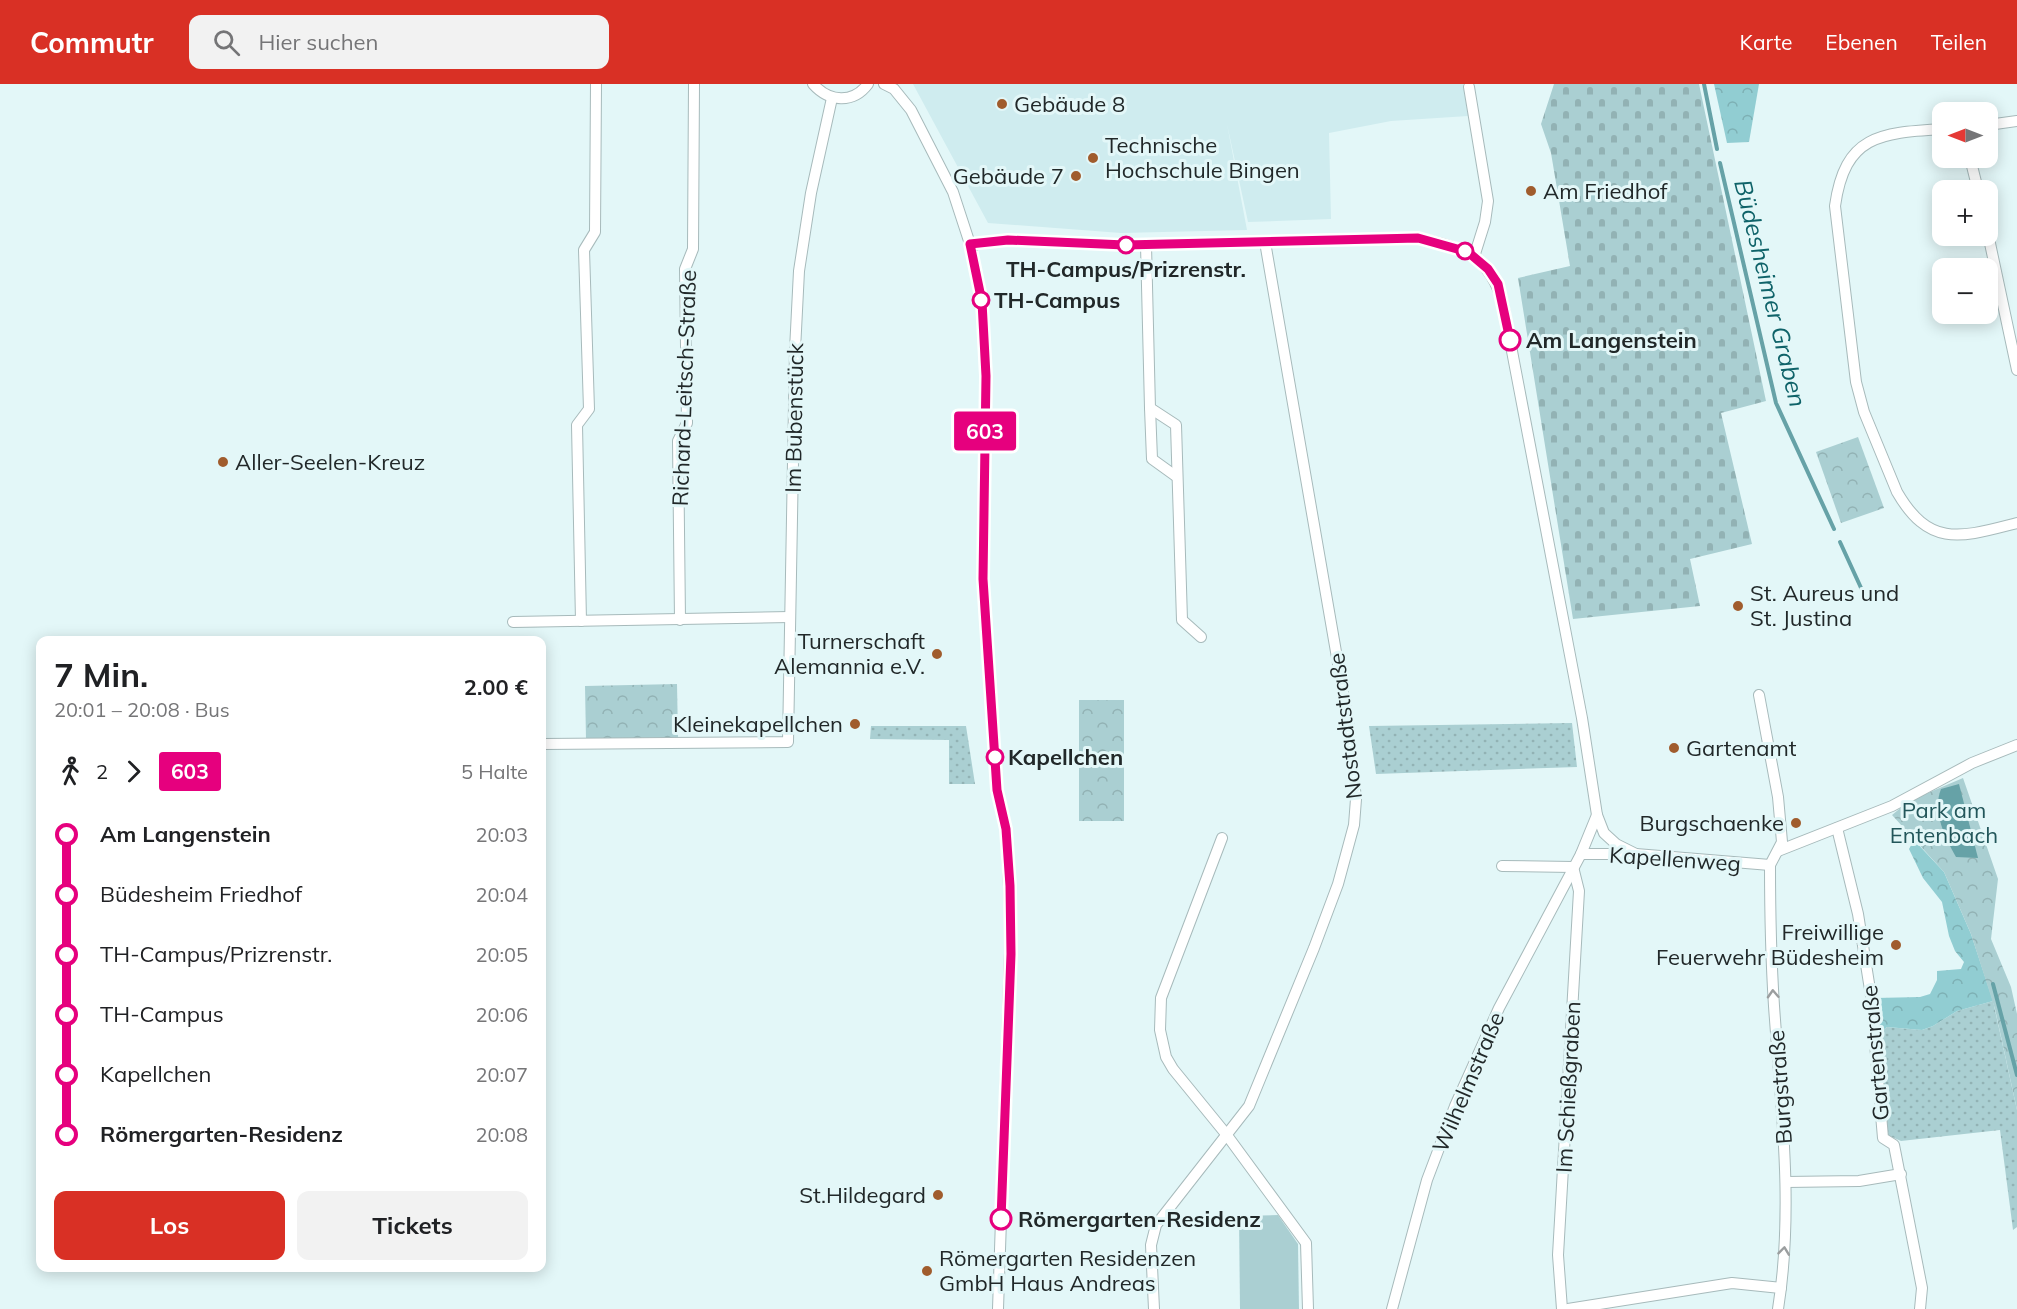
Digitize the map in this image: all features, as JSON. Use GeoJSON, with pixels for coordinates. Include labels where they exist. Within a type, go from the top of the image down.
{"type":"FeatureCollection","features":[{"type":"Feature","properties":{"kind":"street"},"geometry":{"type":"LineString","coordinates":[[580,621],[577,425],[589,409],[584,250],[595,232],[596,84]]}},
{"type":"Feature","properties":{"kind":"street","name":"Richard-Leitsch-Straße"},"geometry":{"type":"LineString","coordinates":[[680,620],[678,441],[687,423],[685,268],[693,249],[694,84]]}},
{"type":"Feature","properties":{"kind":"street"},"geometry":{"type":"LineString","coordinates":[[813,84],[822,93],[832,98],[851,97],[868,84]]}},
{"type":"Feature","properties":{"kind":"street"},"geometry":{"type":"LineString","coordinates":[[884,84],[894,89],[911,110],[953,192],[970,244],[982,302],[986,376],[983,579],[997,790],[1006,829],[1011,924],[998,1309]]}},
{"type":"Feature","properties":{"kind":"street"},"geometry":{"type":"LineString","coordinates":[[1469,87],[1488,201],[1485,222],[1474,257]]}},
{"type":"Feature","properties":{"kind":"street","name":"Im Bubenstück"},"geometry":{"type":"LineString","coordinates":[[546,744],[788,742],[795,350],[799,271],[811,193],[832,98]]}},
{"type":"Feature","properties":{"kind":"street"},"geometry":{"type":"LineString","coordinates":[[1998,124],[2017,122]]}},
{"type":"Feature","properties":{"kind":"street"},"geometry":{"type":"LineString","coordinates":[[1932,130],[1880,137],[1862,146],[1848,160],[1839,179],[1835,206],[1856,382],[1863,411],[1897,492],[1904,504],[1926,526],[1942,534],[1962,535],[2017,523]]}},
{"type":"Feature","properties":{"kind":"street"},"geometry":{"type":"LineString","coordinates":[[970,244],[1008,240],[1146,245],[1418,238],[1448,245],[1474,257],[1488,269],[1498,284],[1503,304],[1582,718],[1597,815],[1604,833],[1636,854]]}},
{"type":"Feature","properties":{"kind":"street","name":"Nostadtstraße"},"geometry":{"type":"LineString","coordinates":[[1154,1309],[1151,1245],[1156,1225],[1250,1106],[1295,998],[1347,855],[1354,825],[1356,799],[1337,656],[1286,375],[1265,242]]}},
{"type":"Feature","properties":{"kind":"street"},"geometry":{"type":"LineString","coordinates":[[1146,245],[1152,459],[1177,477]]}},
{"type":"Feature","properties":{"kind":"street"},"geometry":{"type":"LineString","coordinates":[[1991,246],[2017,370]]}},
{"type":"Feature","properties":{"kind":"street"},"geometry":{"type":"LineString","coordinates":[[1150,408],[1176,425],[1182,620],[1201,637]]}},
{"type":"Feature","properties":{"kind":"street"},"geometry":{"type":"LineString","coordinates":[[513,622],[790,617]]}},
{"type":"Feature","properties":{"kind":"street"},"geometry":{"type":"LineString","coordinates":[[1760,696],[1778,797],[1782,842],[1770,865]]}},
{"type":"Feature","properties":{"kind":"street"},"geometry":{"type":"LineString","coordinates":[[1778,851],[1892,806],[1972,763],[2017,745]]}},
{"type":"Feature","properties":{"kind":"street","name":"Wilhelmstraße"},"geometry":{"type":"LineString","coordinates":[[1392,1309],[1427,1180],[1455,1106],[1498,1008],[1581,854],[1597,815]]}},
{"type":"Feature","properties":{"kind":"street","name":"Gartenstraße"},"geometry":{"type":"LineString","coordinates":[[1837,828],[1858,914],[1871,996],[1883,1138],[1894,1145],[1922,1288],[1920,1309]]}},
{"type":"Feature","properties":{"kind":"street"},"geometry":{"type":"LineString","coordinates":[[1222,838],[1166,984],[1159,1014],[1163,1046],[1173,1069],[1226,1134],[1306,1243],[1308,1309]]}},
{"type":"Feature","properties":{"kind":"street","name":"Kapellenweg"},"geometry":{"type":"LineString","coordinates":[[1581,854],[1636,854],[1770,865]]}},
{"type":"Feature","properties":{"kind":"street","name":"Burgstraße"},"geometry":{"type":"LineString","coordinates":[[1770,865],[1772,973],[1786,1182],[1784,1282],[1778,1309]]}},
{"type":"Feature","properties":{"kind":"street"},"geometry":{"type":"LineString","coordinates":[[1502,866],[1573,867]]}},
{"type":"Feature","properties":{"kind":"street","name":"Im Schießgraben"},"geometry":{"type":"LineString","coordinates":[[1562,1309],[1558,1255],[1579,891],[1573,867]]}},
{"type":"Feature","properties":{"kind":"street"},"geometry":{"type":"LineString","coordinates":[[1786,1182],[1859,1180],[1900,1174]]}},
{"type":"Feature","properties":{"kind":"street"},"geometry":{"type":"LineString","coordinates":[[1568,1309],[1732,1283],[1781,1288]]}},
{"type":"Feature","properties":{"kind":"shaded area","name":"Technische Hochschule Bingen"},"geometry":{"type":"Polygon","coordinates":[[[913,84],[1463,84],[1468,116],[1391,121],[1329,133],[1331,219],[1248,222],[1227,124],[1247,230],[1121,233],[988,223],[913,84]]]}},
{"type":"Feature","properties":{"kind":"shaded area"},"geometry":{"type":"Polygon","coordinates":[[[1959,784],[1978,858],[1956,857],[1941,824],[1938,806],[1941,789],[1959,784]]]}},
{"type":"Feature","properties":{"kind":"green space"},"geometry":{"type":"Polygon","coordinates":[[[1554,84],[1699,84],[1766,401],[1721,413],[1752,544],[1690,559],[1700,606],[1573,619],[1518,278],[1570,266],[1551,153],[1541,124],[1554,84]]]}},
{"type":"Feature","properties":{"kind":"green space"},"geometry":{"type":"Polygon","coordinates":[[[1714,84],[1759,84],[1749,142],[1727,143],[1714,84]]]}},
{"type":"Feature","properties":{"kind":"green space"},"geometry":{"type":"Polygon","coordinates":[[[1858,437],[1884,508],[1841,523],[1816,452],[1858,437]]]}},
{"type":"Feature","properties":{"kind":"green space"},"geometry":{"type":"Polygon","coordinates":[[[677,684],[678,737],[586,739],[585,686],[677,684]]]}},
{"type":"Feature","properties":{"kind":"green space"},"geometry":{"type":"Polygon","coordinates":[[[1079,700],[1124,700],[1124,821],[1079,821],[1079,700]]]}},
{"type":"Feature","properties":{"kind":"green space"},"geometry":{"type":"Polygon","coordinates":[[[1572,723],[1577,767],[1376,774],[1369,726],[1572,723]]]}},
{"type":"Feature","properties":{"kind":"green space"},"geometry":{"type":"Polygon","coordinates":[[[871,726],[966,726],[975,784],[949,784],[949,740],[870,739],[871,726]]]}},
{"type":"Feature","properties":{"kind":"green space","name":"Park am Entenbach"},"geometry":{"type":"Polygon","coordinates":[[[1963,778],[1998,879],[1991,939],[2011,987],[2017,1014],[2017,1110],[1995,1009],[1971,934],[1944,872],[1892,815],[1909,801],[1963,778]]]}},
{"type":"Feature","properties":{"kind":"green space"},"geometry":{"type":"Polygon","coordinates":[[[1914,840],[1944,872],[1971,934],[1993,1001],[1957,1011],[1922,1030],[1887,1027],[1879,1033],[1876,998],[1920,997],[1930,994],[1937,980],[1937,971],[1961,969],[1964,962],[1955,951],[1949,936],[1942,902],[1923,878],[1909,849],[1914,840]]]}},
{"type":"Feature","properties":{"kind":"green space"},"geometry":{"type":"Polygon","coordinates":[[[1993,1001],[2017,1110],[2017,1227],[2013,1230],[2000,1130],[1901,1141],[1885,1134],[1879,1033],[1887,1027],[1922,1030],[1957,1011],[1993,1001]]]}},
{"type":"Feature","properties":{"kind":"green space"},"geometry":{"type":"Polygon","coordinates":[[[1278,1215],[1298,1244],[1299,1309],[1240,1309],[1239,1216],[1278,1215]]]}},
{"type":"Feature","properties":{"kind":"waterway","name":"Büdesheimer Graben"},"geometry":{"type":"LineString","coordinates":[[1704,84],[1717,149]]}},
{"type":"Feature","properties":{"kind":"waterway","name":"Büdesheimer Graben"},"geometry":{"type":"LineString","coordinates":[[1720,163],[1776,403],[1834,529]]}},
{"type":"Feature","properties":{"kind":"waterway","name":"Büdesheimer Graben"},"geometry":{"type":"LineString","coordinates":[[1840,542],[1862,590]]}},
{"type":"Feature","properties":{"kind":"waterway","name":"Büdesheimer Graben"},"geometry":{"type":"LineString","coordinates":[[1993,984],[2017,1075]]}},
{"type":"Feature","properties":{"kind":"bus line","name":"603"},"geometry":{"type":"LineString","coordinates":[[1001,1219],[1011,954],[1010,886],[1006,829],[997,790],[983,579],[986,376],[982,302],[970,244],[1008,240],[1125,245],[1418,238],[1468,252],[1488,269],[1498,284],[1510,340]]}},
{"type":"Feature","properties":{"kind":"place","name":"Gebäude 8"},"geometry":{"type":"Point","coordinates":[1002,104]}},
{"type":"Feature","properties":{"kind":"place","name":"Technische Hochschule Bingen"},"geometry":{"type":"Point","coordinates":[1093,158]}},
{"type":"Feature","properties":{"kind":"place","name":"Gebäude 7"},"geometry":{"type":"Point","coordinates":[1076,176]}},
{"type":"Feature","properties":{"kind":"place","name":"Am Friedhof"},"geometry":{"type":"Point","coordinates":[1531,191]}},
{"type":"Feature","properties":{"kind":"place","name":"TH-Campus/Prizrenstr."},"geometry":{"type":"Point","coordinates":[1126,245]}},
{"type":"Feature","properties":{"kind":"place","name":"TH-Campus"},"geometry":{"type":"Point","coordinates":[981,300]}},
{"type":"Feature","properties":{"kind":"place","name":"Am Langenstein"},"geometry":{"type":"Point","coordinates":[1510,340]}},
{"type":"Feature","properties":{"kind":"place","name":"Aller-Seelen-Kreuz"},"geometry":{"type":"Point","coordinates":[223,462]}},
{"type":"Feature","properties":{"kind":"place","name":"St. Aureus und St. Justina"},"geometry":{"type":"Point","coordinates":[1738,606]}},
{"type":"Feature","properties":{"kind":"place","name":"Turnerschaft Alemannia e.V."},"geometry":{"type":"Point","coordinates":[937,654]}},
{"type":"Feature","properties":{"kind":"place","name":"Kleinekapellchen"},"geometry":{"type":"Point","coordinates":[855,724]}},
{"type":"Feature","properties":{"kind":"place","name":"Gartenamt"},"geometry":{"type":"Point","coordinates":[1674,748]}},
{"type":"Feature","properties":{"kind":"place","name":"Kapellchen"},"geometry":{"type":"Point","coordinates":[995,757]}},
{"type":"Feature","properties":{"kind":"place","name":"Burgschaenke"},"geometry":{"type":"Point","coordinates":[1796,823]}},
{"type":"Feature","properties":{"kind":"place","name":"Freiwillige Feuerwehr Büdesheim"},"geometry":{"type":"Point","coordinates":[1896,945]}},
{"type":"Feature","properties":{"kind":"place","name":"St.Hildegard"},"geometry":{"type":"Point","coordinates":[938,1195]}},
{"type":"Feature","properties":{"kind":"place","name":"Römergarten-Residenz"},"geometry":{"type":"Point","coordinates":[1001,1219]}},
{"type":"Feature","properties":{"kind":"place","name":"Römergarten Residenzen GmbH Haus Andreas"},"geometry":{"type":"Point","coordinates":[927,1271]}}]}
